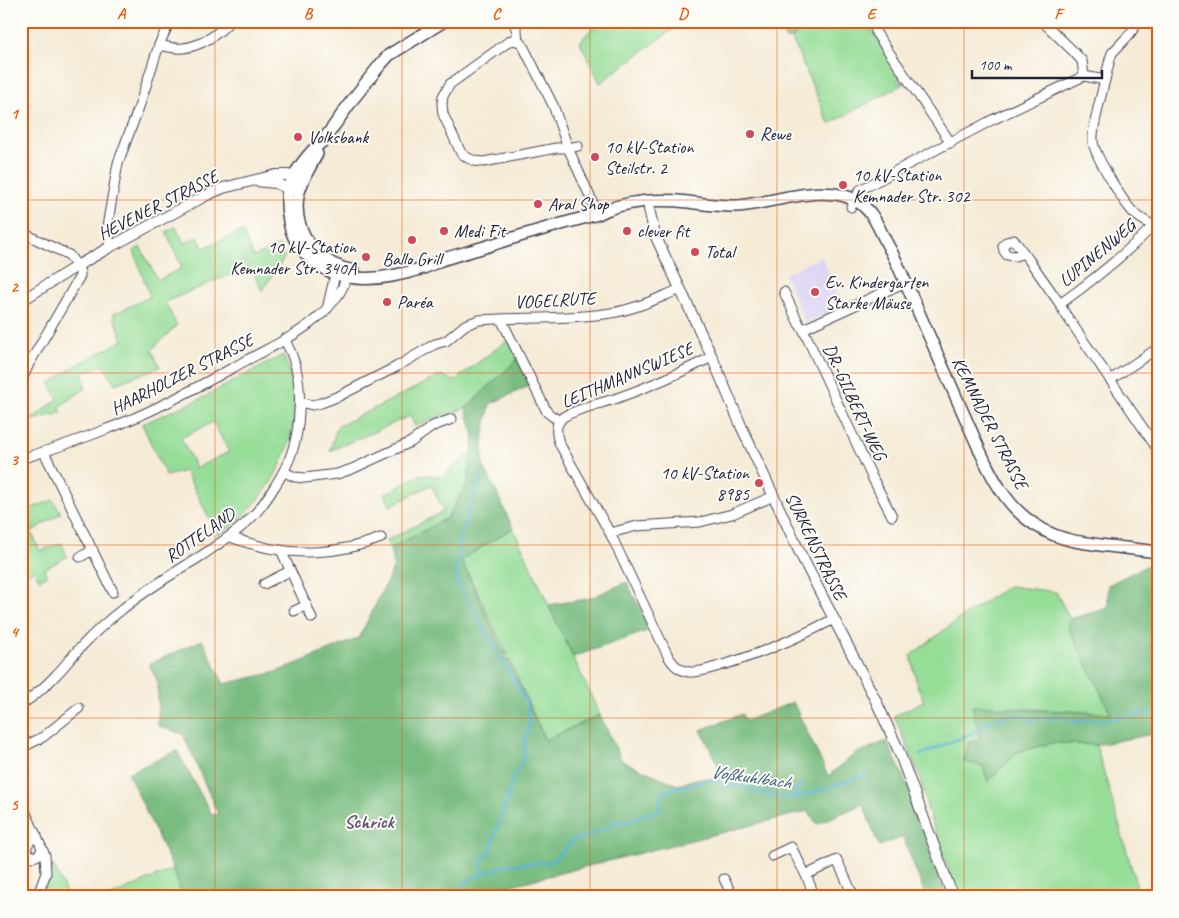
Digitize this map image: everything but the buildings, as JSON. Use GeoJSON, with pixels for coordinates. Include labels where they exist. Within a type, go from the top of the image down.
{"type":"FeatureCollection","features":[{"type":"Feature","properties":{"kind":"main road","name":"KEMNADER STRASSE"},"geometry":{"type":"LineString","coordinates":[[308,250],[298,216],[298,197],[301,186],[323,141],[357,93],[389,55],[444,21]]}},
{"type":"Feature","properties":{"kind":"main road","name":"KEMNADER STRASSE"},"geometry":{"type":"LineString","coordinates":[[323,141],[294,176],[288,189],[288,215],[290,228],[296,240],[308,250],[327,261],[342,274],[355,271],[381,271],[440,261],[598,214],[618,206],[648,206],[674,201],[753,208],[820,192],[837,194],[868,210],[878,224],[906,282],[940,363],[986,463],[1005,497],[1026,518],[1042,529],[1061,538],[1084,543],[1158,552]]}},
{"type":"Feature","properties":{"kind":"street"},"geometry":{"type":"LineString","coordinates":[[110,247],[107,227],[118,164],[159,45],[170,21]]}},
{"type":"Feature","properties":{"kind":"street"},"geometry":{"type":"LineString","coordinates":[[159,45],[182,49],[196,45],[225,27],[230,21]]}},
{"type":"Feature","properties":{"kind":"street"},"geometry":{"type":"LineString","coordinates":[[513,21],[518,31],[518,41]]}},
{"type":"Feature","properties":{"kind":"street"},"geometry":{"type":"LineString","coordinates":[[879,21],[875,26],[876,33],[950,143]]}},
{"type":"Feature","properties":{"kind":"street"},"geometry":{"type":"LineString","coordinates":[[1042,21],[1082,61],[1084,76]]}},
{"type":"Feature","properties":{"kind":"street"},"geometry":{"type":"LineString","coordinates":[[1139,21],[1112,53],[1094,126],[1093,141],[1099,158],[1125,202],[1134,214],[1156,225]]}},
{"type":"Feature","properties":{"kind":"street"},"geometry":{"type":"LineString","coordinates":[[578,146],[568,148],[556,148],[484,162],[475,162],[461,153],[454,139],[443,114],[443,96],[450,84],[511,40],[522,44],[552,105],[568,148],[598,214]]}},
{"type":"Feature","properties":{"kind":"street"},"geometry":{"type":"LineString","coordinates":[[853,203],[860,190],[992,120],[1084,76],[1105,80]]}},
{"type":"Feature","properties":{"kind":"street","name":"HEVENER STRASSE"},"geometry":{"type":"LineString","coordinates":[[21,301],[110,247],[204,196],[244,182],[280,175],[294,176]]}},
{"type":"Feature","properties":{"kind":"street"},"geometry":{"type":"LineString","coordinates":[[294,176],[301,186]]}},
{"type":"Feature","properties":{"kind":"street","name":"HEVENER STRASSE"},"geometry":{"type":"LineString","coordinates":[[256,181],[276,184],[288,189],[301,186]]}},
{"type":"Feature","properties":{"kind":"street","name":"SURKENSTRASSE"},"geometry":{"type":"LineString","coordinates":[[648,206],[655,235],[712,357],[742,428],[800,553],[876,700],[898,750],[953,897]]}},
{"type":"Feature","properties":{"kind":"street","name":"LUPINENWEG"},"geometry":{"type":"LineString","coordinates":[[1060,304],[1115,262],[1156,225]]}},
{"type":"Feature","properties":{"kind":"street"},"geometry":{"type":"LineString","coordinates":[[21,232],[69,255],[80,272],[80,276],[29,364],[21,382]]}},
{"type":"Feature","properties":{"kind":"street","name":"LUPINENWEG"},"geometry":{"type":"LineString","coordinates":[[1024,253],[1158,450]]}},
{"type":"Feature","properties":{"kind":"street","name":"HAARHOLZER STRASSE"},"geometry":{"type":"LineString","coordinates":[[21,459],[108,429],[158,408],[284,339],[312,322],[327,309],[342,274]]}},
{"type":"Feature","properties":{"kind":"street","name":"DR.-GILBERT-WEG"},"geometry":{"type":"LineString","coordinates":[[803,329],[906,282]]}},
{"type":"Feature","properties":{"kind":"street","name":"VOGELRUTE"},"geometry":{"type":"LineString","coordinates":[[300,402],[312,405],[339,396],[396,367],[435,344],[446,341],[465,325],[480,320],[611,313],[638,306],[681,289]]}},
{"type":"Feature","properties":{"kind":"street","name":"DR.-GILBERT-WEG"},"geometry":{"type":"LineString","coordinates":[[784,292],[803,329],[876,491],[892,516]]}},
{"type":"Feature","properties":{"kind":"street"},"geometry":{"type":"LineString","coordinates":[[501,319],[547,412],[560,421]]}},
{"type":"Feature","properties":{"kind":"street","name":"ROTTELAND"},"geometry":{"type":"LineString","coordinates":[[21,704],[34,696],[81,647],[121,610],[230,537],[263,505],[284,472],[291,457],[296,438],[300,402],[299,382],[290,348],[284,339]]}},
{"type":"Feature","properties":{"kind":"street"},"geometry":{"type":"LineString","coordinates":[[1110,380],[1158,348]]}},
{"type":"Feature","properties":{"kind":"street","name":"LEITHMANNSWIESE"},"geometry":{"type":"LineString","coordinates":[[712,357],[642,389],[568,414],[560,421],[556,428],[559,443],[610,532],[668,656],[680,670],[689,672],[701,671],[740,660],[784,643],[834,619]]}},
{"type":"Feature","properties":{"kind":"street"},"geometry":{"type":"LineString","coordinates":[[284,472],[295,477],[305,478],[328,476],[344,472],[411,442],[433,426],[452,419]]}},
{"type":"Feature","properties":{"kind":"street"},"geometry":{"type":"LineString","coordinates":[[44,452],[113,592]]}},
{"type":"Feature","properties":{"kind":"street"},"geometry":{"type":"LineString","coordinates":[[610,532],[637,526],[700,522],[732,514],[774,496]]}},
{"type":"Feature","properties":{"kind":"street"},"geometry":{"type":"LineString","coordinates":[[230,537],[257,546],[303,552],[323,552],[367,543],[381,538]]}},
{"type":"Feature","properties":{"kind":"street"},"geometry":{"type":"LineString","coordinates":[[80,557],[93,550]]}},
{"type":"Feature","properties":{"kind":"street"},"geometry":{"type":"LineString","coordinates":[[281,550],[312,618]]}},
{"type":"Feature","properties":{"kind":"street"},"geometry":{"type":"LineString","coordinates":[[264,584],[290,571]]}},
{"type":"Feature","properties":{"kind":"street"},"geometry":{"type":"LineString","coordinates":[[294,611],[306,605]]}},
{"type":"Feature","properties":{"kind":"street"},"geometry":{"type":"LineString","coordinates":[[21,748],[43,737],[79,708]]}},
{"type":"Feature","properties":{"kind":"street"},"geometry":{"type":"LineString","coordinates":[[21,802],[45,855],[46,873],[38,897]]}},
{"type":"Feature","properties":{"kind":"street"},"geometry":{"type":"LineString","coordinates":[[36,836],[27,845],[26,852],[33,857],[40,854],[42,849]]}},
{"type":"Feature","properties":{"kind":"street"},"geometry":{"type":"LineString","coordinates":[[772,856],[791,847],[815,897]]}},
{"type":"Feature","properties":{"kind":"street"},"geometry":{"type":"LineString","coordinates":[[806,875],[836,860],[854,897]]}},
{"type":"Feature","properties":{"kind":"street"},"geometry":{"type":"LineString","coordinates":[[724,879],[733,897]]}},
{"type":"Feature","properties":{"kind":"shaded area","name":"Ev. Kindergarten Starke Mäuse"},"geometry":{"type":"Polygon","coordinates":[[[820,254],[844,306],[806,323],[784,274],[818,258],[820,254]]]}},
{"type":"Feature","properties":{"kind":"green space"},"geometry":{"type":"Polygon","coordinates":[[[598,21],[684,21],[600,83],[580,42],[598,21]]]}},
{"type":"Feature","properties":{"kind":"green space"},"geometry":{"type":"Polygon","coordinates":[[[776,21],[805,21],[792,39],[785,39],[776,21]]]}},
{"type":"Feature","properties":{"kind":"green space"},"geometry":{"type":"Polygon","coordinates":[[[805,21],[813,21],[821,33],[848,21],[868,21],[867,23],[903,76],[897,80],[898,82],[907,82],[829,124],[792,39],[805,21]]]}},
{"type":"Feature","properties":{"kind":"green space"},"geometry":{"type":"Polygon","coordinates":[[[176,227],[184,243],[198,237],[203,248],[242,231],[254,257],[279,245],[285,257],[262,291],[250,266],[165,302],[177,325],[152,350],[160,367],[115,384],[103,365],[82,374],[86,388],[60,407],[61,413],[29,421],[58,399],[50,384],[72,368],[123,340],[113,314],[150,297],[134,251],[140,247],[158,280],[182,268],[166,232],[176,227]]]}},
{"type":"Feature","properties":{"kind":"green space"},"geometry":{"type":"Polygon","coordinates":[[[508,340],[519,358],[466,408],[415,426],[410,416],[330,451],[337,427],[441,375],[454,381],[508,340]]]}},
{"type":"Feature","properties":{"kind":"green space"},"geometry":{"type":"Polygon","coordinates":[[[283,355],[291,378],[294,400],[293,423],[288,445],[280,467],[254,505],[237,522],[218,535],[185,471],[166,476],[142,424],[200,399],[283,355]],[[213,422],[181,438],[196,468],[229,452],[213,422]]]}},
{"type":"Feature","properties":{"kind":"green space"},"geometry":{"type":"Polygon","coordinates":[[[519,358],[531,385],[490,404],[483,445],[483,464],[513,528],[461,560],[545,740],[600,715],[622,761],[678,785],[696,779],[724,778],[701,730],[742,714],[746,721],[793,702],[828,776],[855,754],[887,741],[911,793],[946,897],[926,897],[903,837],[879,846],[863,804],[817,824],[808,811],[460,897],[183,897],[173,869],[128,773],[177,751],[212,815],[218,814],[183,734],[158,726],[158,682],[149,664],[202,640],[224,684],[276,672],[359,638],[394,567],[390,549],[447,518],[468,484],[474,437],[466,408],[519,358]]]}},
{"type":"Feature","properties":{"kind":"green space"},"geometry":{"type":"Polygon","coordinates":[[[471,453],[468,484],[447,518],[390,549],[386,541],[444,511],[431,485],[390,506],[385,494],[422,474],[441,477],[471,453]]]}},
{"type":"Feature","properties":{"kind":"green space"},"geometry":{"type":"Polygon","coordinates":[[[53,500],[61,513],[31,532],[40,551],[62,543],[67,557],[44,569],[47,576],[39,579],[34,570],[21,577],[21,512],[53,500]]]}},
{"type":"Feature","properties":{"kind":"green space"},"geometry":{"type":"Polygon","coordinates":[[[513,528],[600,715],[545,740],[502,643],[461,559],[513,528]]]}},
{"type":"Feature","properties":{"kind":"green space"},"geometry":{"type":"Polygon","coordinates":[[[1158,561],[1158,733],[1096,745],[1052,743],[1017,752],[988,782],[983,766],[964,762],[968,743],[980,739],[972,706],[1111,714],[1067,624],[1070,619],[1108,608],[1108,585],[1158,561]]]}},
{"type":"Feature","properties":{"kind":"green space"},"geometry":{"type":"Polygon","coordinates":[[[627,582],[650,630],[573,657],[548,605],[588,599],[627,582]]]}},
{"type":"Feature","properties":{"kind":"green space"},"geometry":{"type":"Polygon","coordinates":[[[1009,586],[1056,592],[1070,619],[1067,624],[1111,714],[972,706],[980,739],[983,766],[988,781],[1017,752],[1052,743],[1096,745],[1140,897],[958,897],[928,811],[919,773],[894,716],[924,701],[917,685],[911,655],[956,621],[1009,586]]]}},
{"type":"Feature","properties":{"kind":"green space"},"geometry":{"type":"Polygon","coordinates":[[[53,864],[68,897],[41,897],[53,864]]]}},
{"type":"Feature","properties":{"kind":"green space"},"geometry":{"type":"Polygon","coordinates":[[[173,869],[183,897],[109,897],[173,869]]]}},
{"type":"Feature","properties":{"kind":"waterway"},"geometry":{"type":"LineString","coordinates":[[481,476],[458,545],[456,580],[526,702],[530,724],[524,743],[525,755],[514,774],[490,852],[484,856],[482,861],[481,874]]}},
{"type":"Feature","properties":{"kind":"waterway","name":"Voßkuhlbach"},"geometry":{"type":"LineString","coordinates":[[920,755],[977,731],[987,722],[1013,715],[1032,721],[1034,719],[1057,717],[1076,722],[1086,719],[1101,721],[1158,711]]}},
{"type":"Feature","properties":{"kind":"waterway","name":"Voßkuhlbach"},"geometry":{"type":"LineString","coordinates":[[458,897],[466,883],[472,878],[507,865],[551,862],[575,839],[586,837],[610,827],[618,821],[635,820],[640,815],[659,810],[661,798],[665,791],[709,780],[777,796],[795,798],[867,774]]}},
{"type":"Feature","properties":{"kind":"waterway"},"geometry":{"type":"LineString","coordinates":[[795,798],[796,789],[802,784]]}},
{"type":"Feature","properties":{"kind":"place","name":"Rewe"},"geometry":{"type":"Point","coordinates":[750,134]}},
{"type":"Feature","properties":{"kind":"place","name":"Volksbank"},"geometry":{"type":"Point","coordinates":[298,137]}},
{"type":"Feature","properties":{"kind":"place","name":"10 kV-Station Steilstr. 2"},"geometry":{"type":"Point","coordinates":[595,157]}},
{"type":"Feature","properties":{"kind":"place","name":"10 kV-Station Kemnader Str. 302"},"geometry":{"type":"Point","coordinates":[843,185]}},
{"type":"Feature","properties":{"kind":"place","name":"Aral Shop"},"geometry":{"type":"Point","coordinates":[538,204]}},
{"type":"Feature","properties":{"kind":"place","name":"Medi Fit"},"geometry":{"type":"Point","coordinates":[444,231]}},
{"type":"Feature","properties":{"kind":"place","name":"clever fit"},"geometry":{"type":"Point","coordinates":[627,231]}},
{"type":"Feature","properties":{"kind":"place","name":"Ballo Grill"},"geometry":{"type":"Point","coordinates":[412,240]}},
{"type":"Feature","properties":{"kind":"place","name":"Total"},"geometry":{"type":"Point","coordinates":[695,252]}},
{"type":"Feature","properties":{"kind":"place","name":"10 kV-Station Kemnader Str. 340A"},"geometry":{"type":"Point","coordinates":[366,257]}},
{"type":"Feature","properties":{"kind":"place","name":"Ev. Kindergarten Starke Mäuse"},"geometry":{"type":"Point","coordinates":[815,292]}},
{"type":"Feature","properties":{"kind":"place","name":"Paréa"},"geometry":{"type":"Point","coordinates":[387,302]}},
{"type":"Feature","properties":{"kind":"place","name":"10 kV-Station 8985"},"geometry":{"type":"Point","coordinates":[759,483]}},
{"type":"Feature","properties":{"kind":"district","name":"Schrick"},"geometry":{"type":"Point","coordinates":[369,821]}}]}
